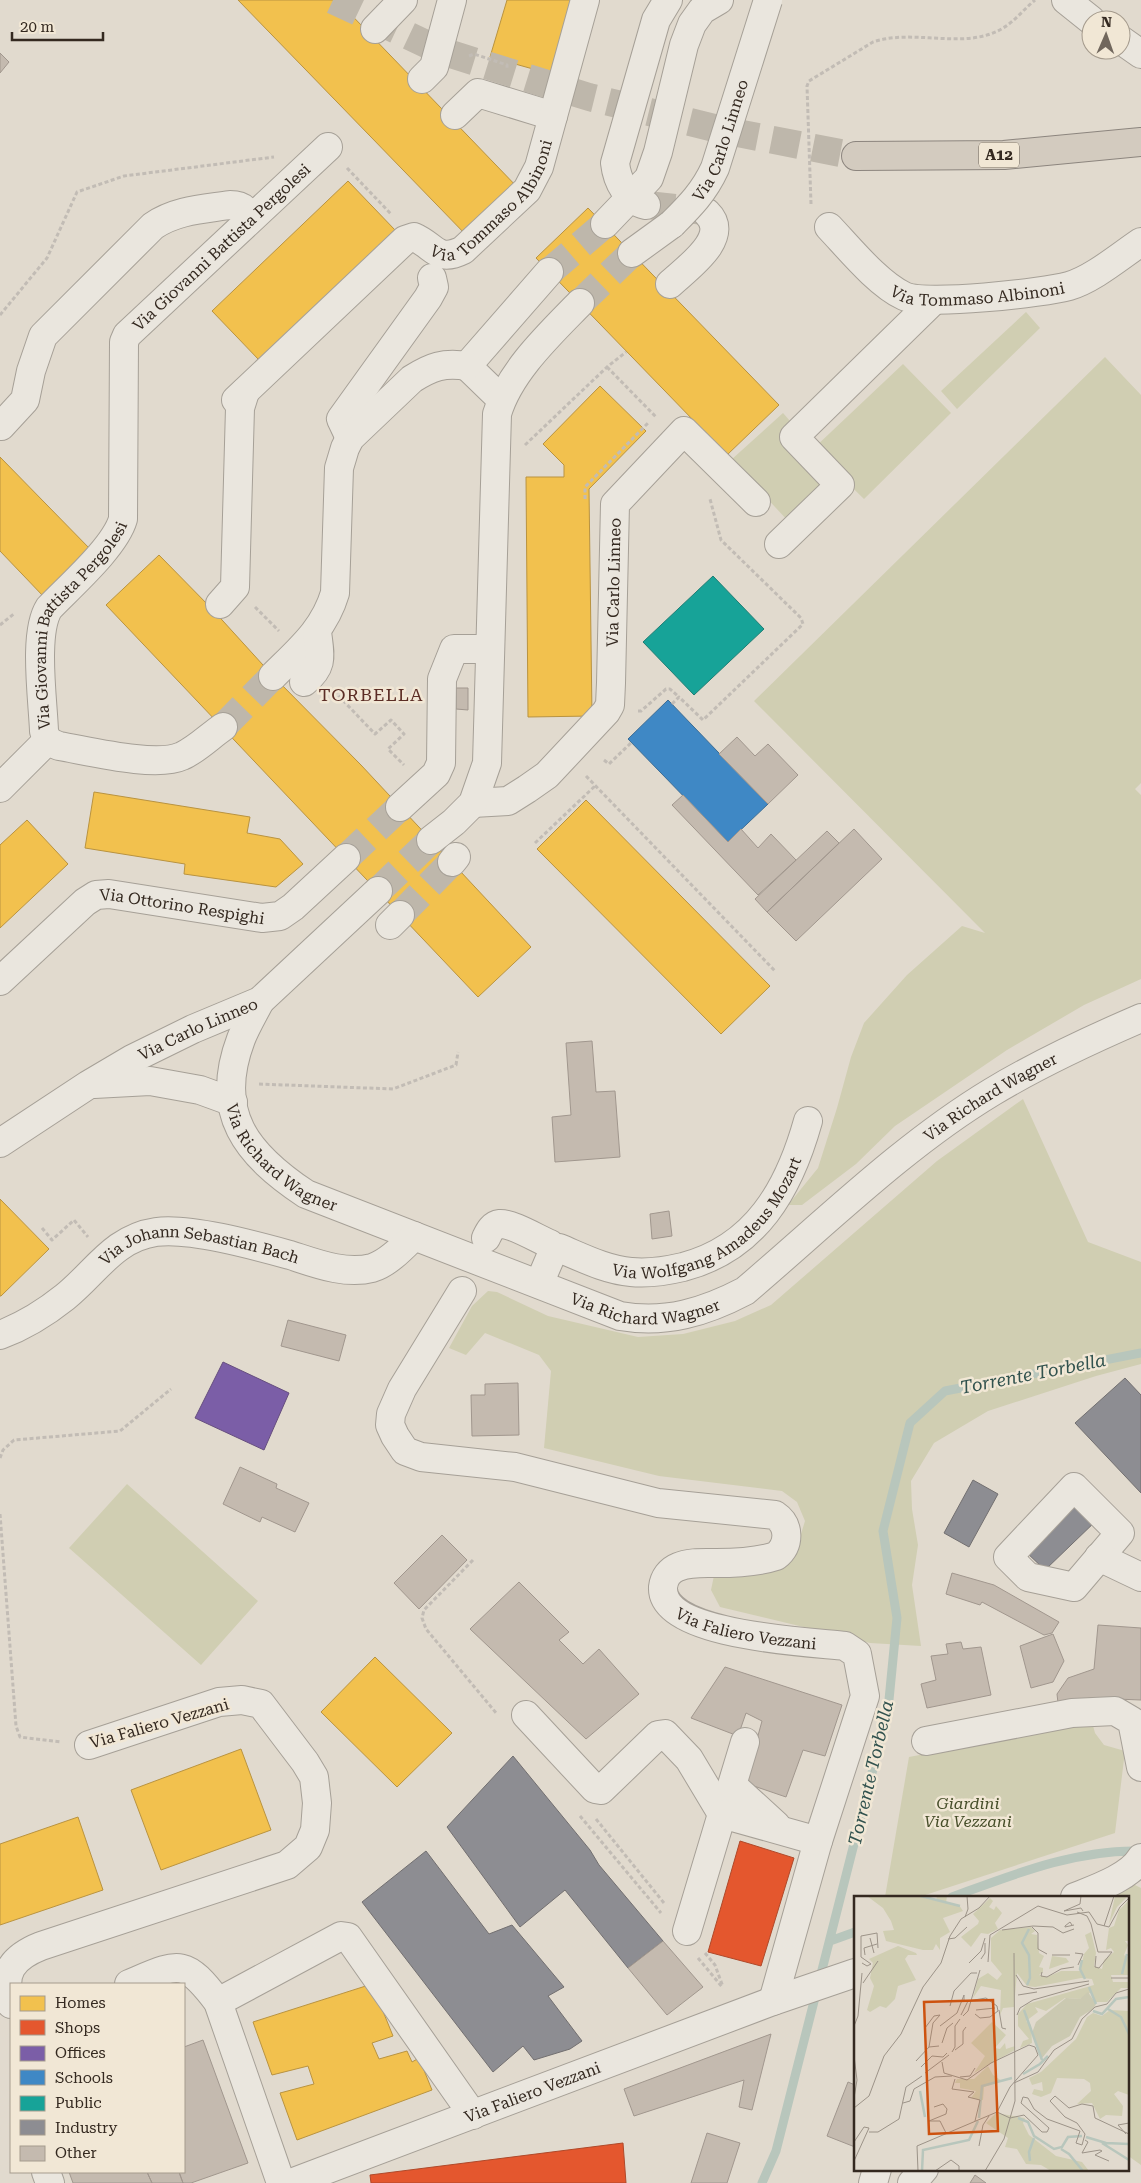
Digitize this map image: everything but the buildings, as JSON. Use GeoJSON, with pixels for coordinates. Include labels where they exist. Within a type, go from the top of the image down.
{"type":"FeatureCollection","features":[{"type":"Feature","properties":{"kind":"highway","name":"A12"},"geometry":{"type":"LineString","coordinates":[[856,156],[1004,155],[1141,142]]}},
{"type":"Feature","properties":{"kind":"street"},"geometry":{"type":"LineString","coordinates":[[375,29],[403,0]]}},
{"type":"Feature","properties":{"kind":"street"},"geometry":{"type":"LineString","coordinates":[[422,79],[434,67],[452,0]]}},
{"type":"Feature","properties":{"kind":"street","name":"Via Tommaso Albinoni"},"geometry":{"type":"LineString","coordinates":[[228,595],[241,396],[398,246],[406,228],[438,254],[452,256],[463,250],[527,190],[539,167],[585,0]]}},
{"type":"Feature","properties":{"kind":"street"},"geometry":{"type":"LineString","coordinates":[[639,202],[620,182],[616,174],[615,164],[656,20],[668,0]]}},
{"type":"Feature","properties":{"kind":"street"},"geometry":{"type":"LineString","coordinates":[[604,224],[639,202],[658,152],[684,45],[692,24],[702,10],[719,0]]}},
{"type":"Feature","properties":{"kind":"street","name":"Via Carlo Linneo"},"geometry":{"type":"LineString","coordinates":[[632,253],[672,224],[697,200],[706,186],[715,168],[768,0]]}},
{"type":"Feature","properties":{"kind":"street"},"geometry":{"type":"LineString","coordinates":[[1066,0],[1081,12]]}},
{"type":"Feature","properties":{"kind":"street"},"geometry":{"type":"LineString","coordinates":[[455,115],[478,93],[553,116]]}},
{"type":"Feature","properties":{"kind":"street","name":"Via Giovanni Battista Pergolesi"},"geometry":{"type":"LineString","coordinates":[[47,741],[44,732],[41,644],[44,616],[49,608],[107,546],[120,526],[122,519],[124,342],[127,335],[328,147]]}},
{"type":"Feature","properties":{"kind":"street"},"geometry":{"type":"LineString","coordinates":[[1,426],[24,400],[31,371],[43,336],[154,226],[165,218],[181,213],[230,205],[238,205],[244,208],[248,214],[247,222]]}},
{"type":"Feature","properties":{"kind":"street"},"geometry":{"type":"LineString","coordinates":[[670,284],[708,247],[714,237],[715,224],[707,213]]}},
{"type":"Feature","properties":{"kind":"street","name":"Via Tommaso Albinoni"},"geometry":{"type":"LineString","coordinates":[[829,227],[888,288],[905,297],[932,301],[1043,291],[1071,285],[1141,242]]}},
{"type":"Feature","properties":{"kind":"street"},"geometry":{"type":"LineString","coordinates":[[467,366],[549,272]]}},
{"type":"Feature","properties":{"kind":"street"},"geometry":{"type":"LineString","coordinates":[[350,438],[341,419],[428,298],[434,288],[432,278]]}},
{"type":"Feature","properties":{"kind":"street"},"geometry":{"type":"LineString","coordinates":[[779,544],[840,485],[794,437],[932,301]]}},
{"type":"Feature","properties":{"kind":"street"},"geometry":{"type":"LineString","coordinates":[[431,840],[474,803],[487,763],[496,414],[501,399],[529,358],[580,303]]}},
{"type":"Feature","properties":{"kind":"street"},"geometry":{"type":"LineString","coordinates":[[273,676],[328,616],[335,594],[339,468],[350,438],[412,378],[424,371],[450,363],[467,366],[501,399]]}},
{"type":"Feature","properties":{"kind":"street"},"geometry":{"type":"LineString","coordinates":[[669,430],[684,431],[756,502]]}},
{"type":"Feature","properties":{"kind":"street","name":"Via Carlo Linneo"},"geometry":{"type":"LineString","coordinates":[[474,803],[508,801],[547,775],[606,712],[610,704],[615,504],[669,430]]}},
{"type":"Feature","properties":{"kind":"street"},"geometry":{"type":"LineString","coordinates":[[307,641],[320,657],[310,677]]}},
{"type":"Feature","properties":{"kind":"street"},"geometry":{"type":"LineString","coordinates":[[400,807],[436,774],[441,763],[442,679],[454,649],[489,649]]}},
{"type":"Feature","properties":{"kind":"street","name":"Via Giovanni Battista Pergolesi"},"geometry":{"type":"LineString","coordinates":[[47,741],[69,747],[167,761],[183,756],[223,727]]}},
{"type":"Feature","properties":{"kind":"street","name":"Via Giovanni Battista Pergolesi"},"geometry":{"type":"LineString","coordinates":[[0,788],[47,741]]}},
{"type":"Feature","properties":{"kind":"street","name":"Via Ottorino Respighi"},"geometry":{"type":"LineString","coordinates":[[0,981],[85,902],[96,895],[109,894],[262,918],[280,916],[293,907],[346,858]]}},
{"type":"Feature","properties":{"kind":"street","name":"Via Carlo Linneo"},"geometry":{"type":"LineString","coordinates":[[0,1143],[88,1085],[132,1059],[193,1029],[260,1001],[378,891]]}},
{"type":"Feature","properties":{"kind":"street","name":"Via Richard Wagner"},"geometry":{"type":"LineString","coordinates":[[260,1001],[241,1038],[234,1062],[232,1093],[236,1120],[247,1141],[262,1160],[280,1176],[306,1194],[620,1316],[639,1319],[687,1315],[721,1304],[745,1291],[912,1147],[991,1092],[1071,1049],[1141,1018]]}},
{"type":"Feature","properties":{"kind":"street"},"geometry":{"type":"LineString","coordinates":[[88,1085],[150,1081],[200,1090],[232,1093]]}},
{"type":"Feature","properties":{"kind":"street","name":"Via Wolfgang Amadeus Mozart"},"geometry":{"type":"LineString","coordinates":[[554,1250],[559,1248],[599,1264],[630,1272],[665,1271],[695,1264],[717,1254],[748,1233],[770,1208],[796,1160],[808,1121]]}},
{"type":"Feature","properties":{"kind":"street"},"geometry":{"type":"LineString","coordinates":[[486,1238],[491,1228],[499,1224],[550,1244],[554,1250],[539,1284]]}},
{"type":"Feature","properties":{"kind":"street","name":"Via Johann Sebastian Bach"},"geometry":{"type":"LineString","coordinates":[[0,1335],[32,1321],[66,1296],[117,1247],[128,1240],[156,1232],[174,1232],[230,1241],[320,1264],[358,1270],[373,1268],[384,1262],[398,1252],[414,1236]]}},
{"type":"Feature","properties":{"kind":"street","name":"Via Faliero Vezzani"},"geometry":{"type":"LineString","coordinates":[[462,1291],[402,1389],[392,1414],[390,1425],[405,1451],[421,1457],[515,1467],[658,1503],[775,1515],[786,1529],[786,1540],[781,1552],[776,1556],[735,1563],[679,1566],[670,1572],[665,1580],[663,1594],[666,1601],[675,1609],[711,1628],[735,1633],[845,1646],[857,1654],[865,1696],[818,1840],[781,1999]]}},
{"type":"Feature","properties":{"kind":"street"},"geometry":{"type":"LineString","coordinates":[[1099,1557],[1141,1578]]}},
{"type":"Feature","properties":{"kind":"street","name":"Via Faliero Vezzani"},"geometry":{"type":"LineString","coordinates":[[10,2003],[3,1994],[0,1975],[10,1960],[41,1946],[287,1865],[308,1847],[315,1830],[317,1803],[314,1777],[305,1762],[261,1704],[242,1700],[219,1702],[90,1745]]}},
{"type":"Feature","properties":{"kind":"street"},"geometry":{"type":"LineString","coordinates":[[926,1741],[1072,1714],[1115,1711],[1132,1721],[1141,1767]]}},
{"type":"Feature","properties":{"kind":"street"},"geometry":{"type":"LineString","coordinates":[[526,1715],[598,1790],[601,1790],[658,1734],[665,1734],[689,1759],[722,1814],[818,1840]]}},
{"type":"Feature","properties":{"kind":"street"},"geometry":{"type":"LineString","coordinates":[[745,1742],[732,1782],[733,1788],[783,1831]]}},
{"type":"Feature","properties":{"kind":"street"},"geometry":{"type":"LineString","coordinates":[[687,1931],[722,1814]]}},
{"type":"Feature","properties":{"kind":"street"},"geometry":{"type":"LineString","coordinates":[[1078,1896],[1106,1885],[1140,1864]]}},
{"type":"Feature","properties":{"kind":"street"},"geometry":{"type":"LineString","coordinates":[[218,2002],[340,1936],[348,1937],[473,2115]]}},
{"type":"Feature","properties":{"kind":"street"},"geometry":{"type":"LineString","coordinates":[[132,1983],[168,1969],[184,1968],[195,1974],[218,2002],[281,2183]]}},
{"type":"Feature","properties":{"kind":"street","name":"Via Faliero Vezzani"},"geometry":{"type":"LineString","coordinates":[[292,2183],[854,1973]]}},
{"type":"Feature","properties":{"kind":"street"},"geometry":{"type":"LineString","coordinates":[[873,2183],[877,2170]]}},
{"type":"Feature","properties":{"kind":"street"},"geometry":{"type":"LineString","coordinates":[[912,2183],[923,2170]]}},
{"type":"Feature","properties":{"kind":"path"},"geometry":{"type":"LineString","coordinates":[[829,227],[812,208],[807,122],[807,86],[809,81],[881,39],[918,36],[964,39],[992,34],[1011,22],[1035,0]]}},
{"type":"Feature","properties":{"kind":"path"},"geometry":{"type":"LineString","coordinates":[[328,147],[406,228]]}},
{"type":"Feature","properties":{"kind":"path"},"geometry":{"type":"LineString","coordinates":[[0,316],[47,258],[77,192],[124,176],[279,156]]}},
{"type":"Feature","properties":{"kind":"path"},"geometry":{"type":"LineString","coordinates":[[494,474],[607,367],[626,352]]}},
{"type":"Feature","properties":{"kind":"path"},"geometry":{"type":"LineString","coordinates":[[607,367],[669,430]]}},
{"type":"Feature","properties":{"kind":"path"},"geometry":{"type":"LineString","coordinates":[[641,711],[666,689],[670,689],[703,720],[803,624],[801,618],[721,540],[708,493]]}},
{"type":"Feature","properties":{"kind":"path"},"geometry":{"type":"LineString","coordinates":[[228,595],[307,641]]}},
{"type":"Feature","properties":{"kind":"path"},"geometry":{"type":"LineString","coordinates":[[310,677],[375,734],[391,720],[404,734],[388,748],[423,785]]}},
{"type":"Feature","properties":{"kind":"path"},"geometry":{"type":"LineString","coordinates":[[672,704],[679,697]]}},
{"type":"Feature","properties":{"kind":"path"},"geometry":{"type":"LineString","coordinates":[[609,764],[632,742]]}},
{"type":"Feature","properties":{"kind":"path"},"geometry":{"type":"LineString","coordinates":[[566,756],[776,971]]}},
{"type":"Feature","properties":{"kind":"path"},"geometry":{"type":"LineString","coordinates":[[535,844],[595,786]]}},
{"type":"Feature","properties":{"kind":"path"},"geometry":{"type":"LineString","coordinates":[[232,1093],[393,1089],[456,1065],[458,1052]]}},
{"type":"Feature","properties":{"kind":"path"},"geometry":{"type":"LineString","coordinates":[[42,1228],[52,1240],[74,1220],[106,1258]]}},
{"type":"Feature","properties":{"kind":"path"},"geometry":{"type":"LineString","coordinates":[[0,1458],[4,1450],[14,1440],[120,1431],[171,1389]]}},
{"type":"Feature","properties":{"kind":"path","name":"Via Faliero Vezzani"},"geometry":{"type":"LineString","coordinates":[[0,1514],[16,1726],[20,1737],[90,1745]]}},
{"type":"Feature","properties":{"kind":"green space"},"geometry":{"type":"Polygon","coordinates":[[[1026,312],[1040,328],[957,409],[941,391],[1026,312]]]}},
{"type":"Feature","properties":{"kind":"green space"},"geometry":{"type":"Polygon","coordinates":[[[1105,357],[1141,395],[1141,783],[1135,789],[1141,795],[1141,979],[1084,1005],[1007,1050],[895,1126],[856,1164],[802,1205],[788,1205],[818,1168],[851,1057],[864,1023],[907,975],[962,926],[985,933],[754,701],[1105,357]]]}},
{"type":"Feature","properties":{"kind":"green space"},"geometry":{"type":"Polygon","coordinates":[[[903,364],[951,413],[864,499],[813,449],[903,364]]]}},
{"type":"Feature","properties":{"kind":"green space"},"geometry":{"type":"Polygon","coordinates":[[[783,413],[797,429],[831,484],[790,523],[731,460],[783,413]]]}},
{"type":"Feature","properties":{"kind":"green space"},"geometry":{"type":"Polygon","coordinates":[[[1023,1099],[1088,1242],[1141,1262],[1141,1364],[1096,1376],[988,1411],[934,1443],[911,1481],[912,1509],[918,1545],[912,1585],[921,1646],[870,1643],[720,1607],[711,1590],[715,1571],[774,1568],[793,1560],[805,1521],[797,1502],[782,1491],[659,1476],[544,1448],[551,1371],[539,1355],[485,1333],[466,1355],[449,1348],[472,1306],[488,1291],[497,1292],[548,1316],[638,1337],[683,1334],[735,1321],[771,1305],[937,1161],[1023,1099]]]}},
{"type":"Feature","properties":{"kind":"green space"},"geometry":{"type":"Polygon","coordinates":[[[127,1484],[258,1601],[201,1665],[69,1548],[127,1484]]]}},
{"type":"Feature","properties":{"kind":"green space","name":"Giardini Via Vezzani"},"geometry":{"type":"Polygon","coordinates":[[[1092,1722],[1095,1733],[1104,1745],[1125,1751],[1115,1833],[922,1896],[885,1896],[909,1757],[1092,1722]]]}},
{"type":"Feature","properties":{"kind":"green space"},"geometry":{"type":"Polygon","coordinates":[[[1129,1882],[1141,1888],[1141,2165],[1128,2156],[1128,1896],[1105,1896],[1129,1882]]]}},
{"type":"Feature","properties":{"kind":"waterway","name":"Torrente Torbella"},"geometry":{"type":"LineString","coordinates":[[762,2183],[776,2151],[888,1710],[897,1618],[883,1531],[910,1423],[945,1391],[1141,1353]]}},
{"type":"Feature","properties":{"kind":"waterway"},"geometry":{"type":"LineString","coordinates":[[955,1896],[1021,1872],[1068,1859],[1117,1851],[1141,1851]]}},
{"type":"Feature","properties":{"kind":"waterway"},"geometry":{"type":"LineString","coordinates":[[830,1941],[854,1932]]}},
{"type":"Feature","properties":{"kind":"tunnel"},"geometry":{"type":"LineString","coordinates":[[333,0],[441,51],[589,97],[722,130],[856,156]]}},
{"type":"Feature","properties":{"kind":"tunnel"},"geometry":{"type":"LineString","coordinates":[[647,205],[705,211]]}},
{"type":"Feature","properties":{"kind":"tunnel"},"geometry":{"type":"LineString","coordinates":[[549,272],[605,224]]}},
{"type":"Feature","properties":{"kind":"tunnel"},"geometry":{"type":"LineString","coordinates":[[580,303],[632,253]]}},
{"type":"Feature","properties":{"kind":"tunnel"},"geometry":{"type":"LineString","coordinates":[[223,727],[273,676]]}},
{"type":"Feature","properties":{"kind":"tunnel"},"geometry":{"type":"LineString","coordinates":[[346,858],[400,807]]}},
{"type":"Feature","properties":{"kind":"tunnel"},"geometry":{"type":"LineString","coordinates":[[378,891],[431,840]]}},
{"type":"Feature","properties":{"kind":"tunnel"},"geometry":{"type":"LineString","coordinates":[[400,915],[452,862]]}},
{"type":"Feature","properties":{"kind":"district","name":"TORBELLA"},"geometry":{"type":"Point","coordinates":[371,695]}}]}
